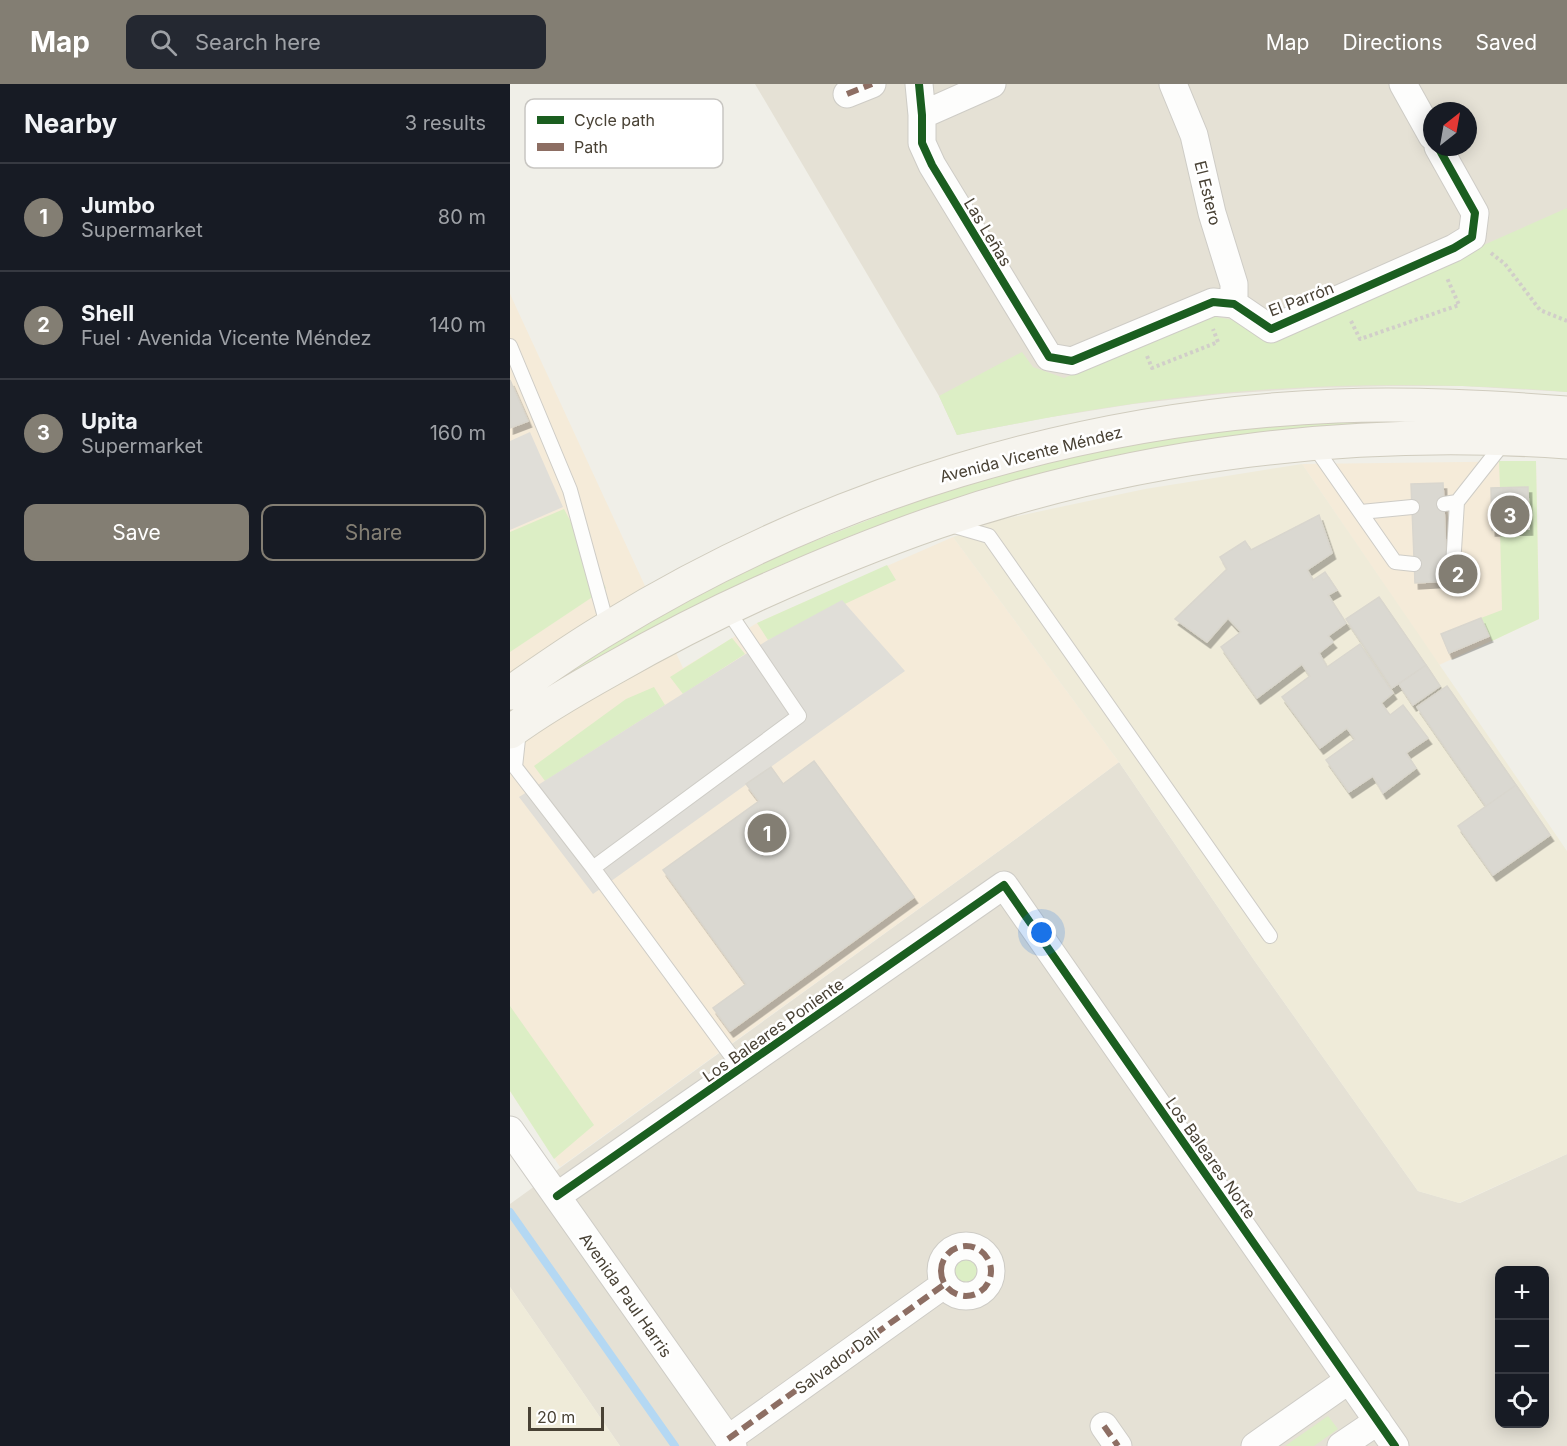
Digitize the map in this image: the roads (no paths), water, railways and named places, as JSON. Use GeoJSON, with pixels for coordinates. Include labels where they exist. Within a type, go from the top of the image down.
{"type":"FeatureCollection","features":[{"type":"Feature","properties":{"kind":"main road","name":"Avenida Vicente Méndez"},"geometry":{"type":"LineString","coordinates":[[510,693],[608,628],[669,592],[733,559],[865,502],[933,478],[1002,458],[1137,427],[1269,410],[1402,404],[1567,413]]}},
{"type":"Feature","properties":{"kind":"main road"},"geometry":{"type":"LineString","coordinates":[[515,728],[587,683],[656,644],[726,609],[866,547],[939,521],[1012,499],[1097,477],[1161,464],[1313,444],[1400,439],[1506,439],[1567,442]]}},
{"type":"Feature","properties":{"kind":"street"},"geometry":{"type":"LineString","coordinates":[[847,94],[872,84]]}},
{"type":"Feature","properties":{"kind":"street","name":"Las Leñas"},"geometry":{"type":"LineString","coordinates":[[918,84],[922,115],[922,143],[932,165],[1049,357],[1072,361],[1213,302],[1234,304]]}},
{"type":"Feature","properties":{"kind":"street"},"geometry":{"type":"LineString","coordinates":[[922,115],[992,84]]}},
{"type":"Feature","properties":{"kind":"street","name":"El Estero"},"geometry":{"type":"LineString","coordinates":[[1173,84],[1194,135],[1212,213],[1234,284],[1234,304]]}},
{"type":"Feature","properties":{"kind":"street"},"geometry":{"type":"LineString","coordinates":[[1403,84],[1423,120]]}},
{"type":"Feature","properties":{"kind":"street","name":"El Parrón"},"geometry":{"type":"LineString","coordinates":[[1234,304],[1271,329],[1454,248],[1473,225],[1442,156]]}},
{"type":"Feature","properties":{"kind":"street","name":"Los Baleares Poniente"},"geometry":{"type":"LineString","coordinates":[[557,1196],[1004,885]]}},
{"type":"Feature","properties":{"kind":"street","name":"Los Baleares Norte"},"geometry":{"type":"LineString","coordinates":[[1004,885],[1395,1446]]}},
{"type":"Feature","properties":{"kind":"street","name":"Avenida Paul Harris"},"geometry":{"type":"LineString","coordinates":[[513,1136],[731,1443]]}},
{"type":"Feature","properties":{"kind":"street","name":"Salvador Dalí"},"geometry":{"type":"LineString","coordinates":[[731,1443],[945,1284]]}},
{"type":"Feature","properties":{"kind":"street"},"geometry":{"type":"LineString","coordinates":[[1255,1446],[1349,1380]]}},
{"type":"Feature","properties":{"kind":"street"},"geometry":{"type":"LineString","coordinates":[[1341,1446],[1378,1421]]}},
{"type":"Feature","properties":{"kind":"lane"},"geometry":{"type":"LineString","coordinates":[[510,346],[570,490],[608,628]]}},
{"type":"Feature","properties":{"kind":"lane"},"geometry":{"type":"LineString","coordinates":[[1446,566],[1453,566],[1450,503],[1506,439]]}},
{"type":"Feature","properties":{"kind":"lane"},"geometry":{"type":"LineString","coordinates":[[1313,444],[1395,562],[1414,564]]}},
{"type":"Feature","properties":{"kind":"lane"},"geometry":{"type":"LineString","coordinates":[[1361,512],[1412,507]]}},
{"type":"Feature","properties":{"kind":"lane"},"geometry":{"type":"LineString","coordinates":[[939,521],[989,536],[1270,936]]}},
{"type":"Feature","properties":{"kind":"lane"},"geometry":{"type":"LineString","coordinates":[[593,868],[799,716],[726,609]]}},
{"type":"Feature","properties":{"kind":"lane"},"geometry":{"type":"LineString","coordinates":[[515,728],[515,767],[593,868],[741,1069]]}},
{"type":"Feature","properties":{"kind":"waterway"},"geometry":{"type":"LineString","coordinates":[[510,1212],[675,1446]]}},
{"type":"Feature","properties":{"kind":"place","name":"Upita"},"geometry":{"type":"Point","coordinates":[1510,515]}},
{"type":"Feature","properties":{"kind":"place","name":"Shell"},"geometry":{"type":"Point","coordinates":[1458,574]}},
{"type":"Feature","properties":{"kind":"place","name":"Jumbo"},"geometry":{"type":"Point","coordinates":[767,833]}}]}
